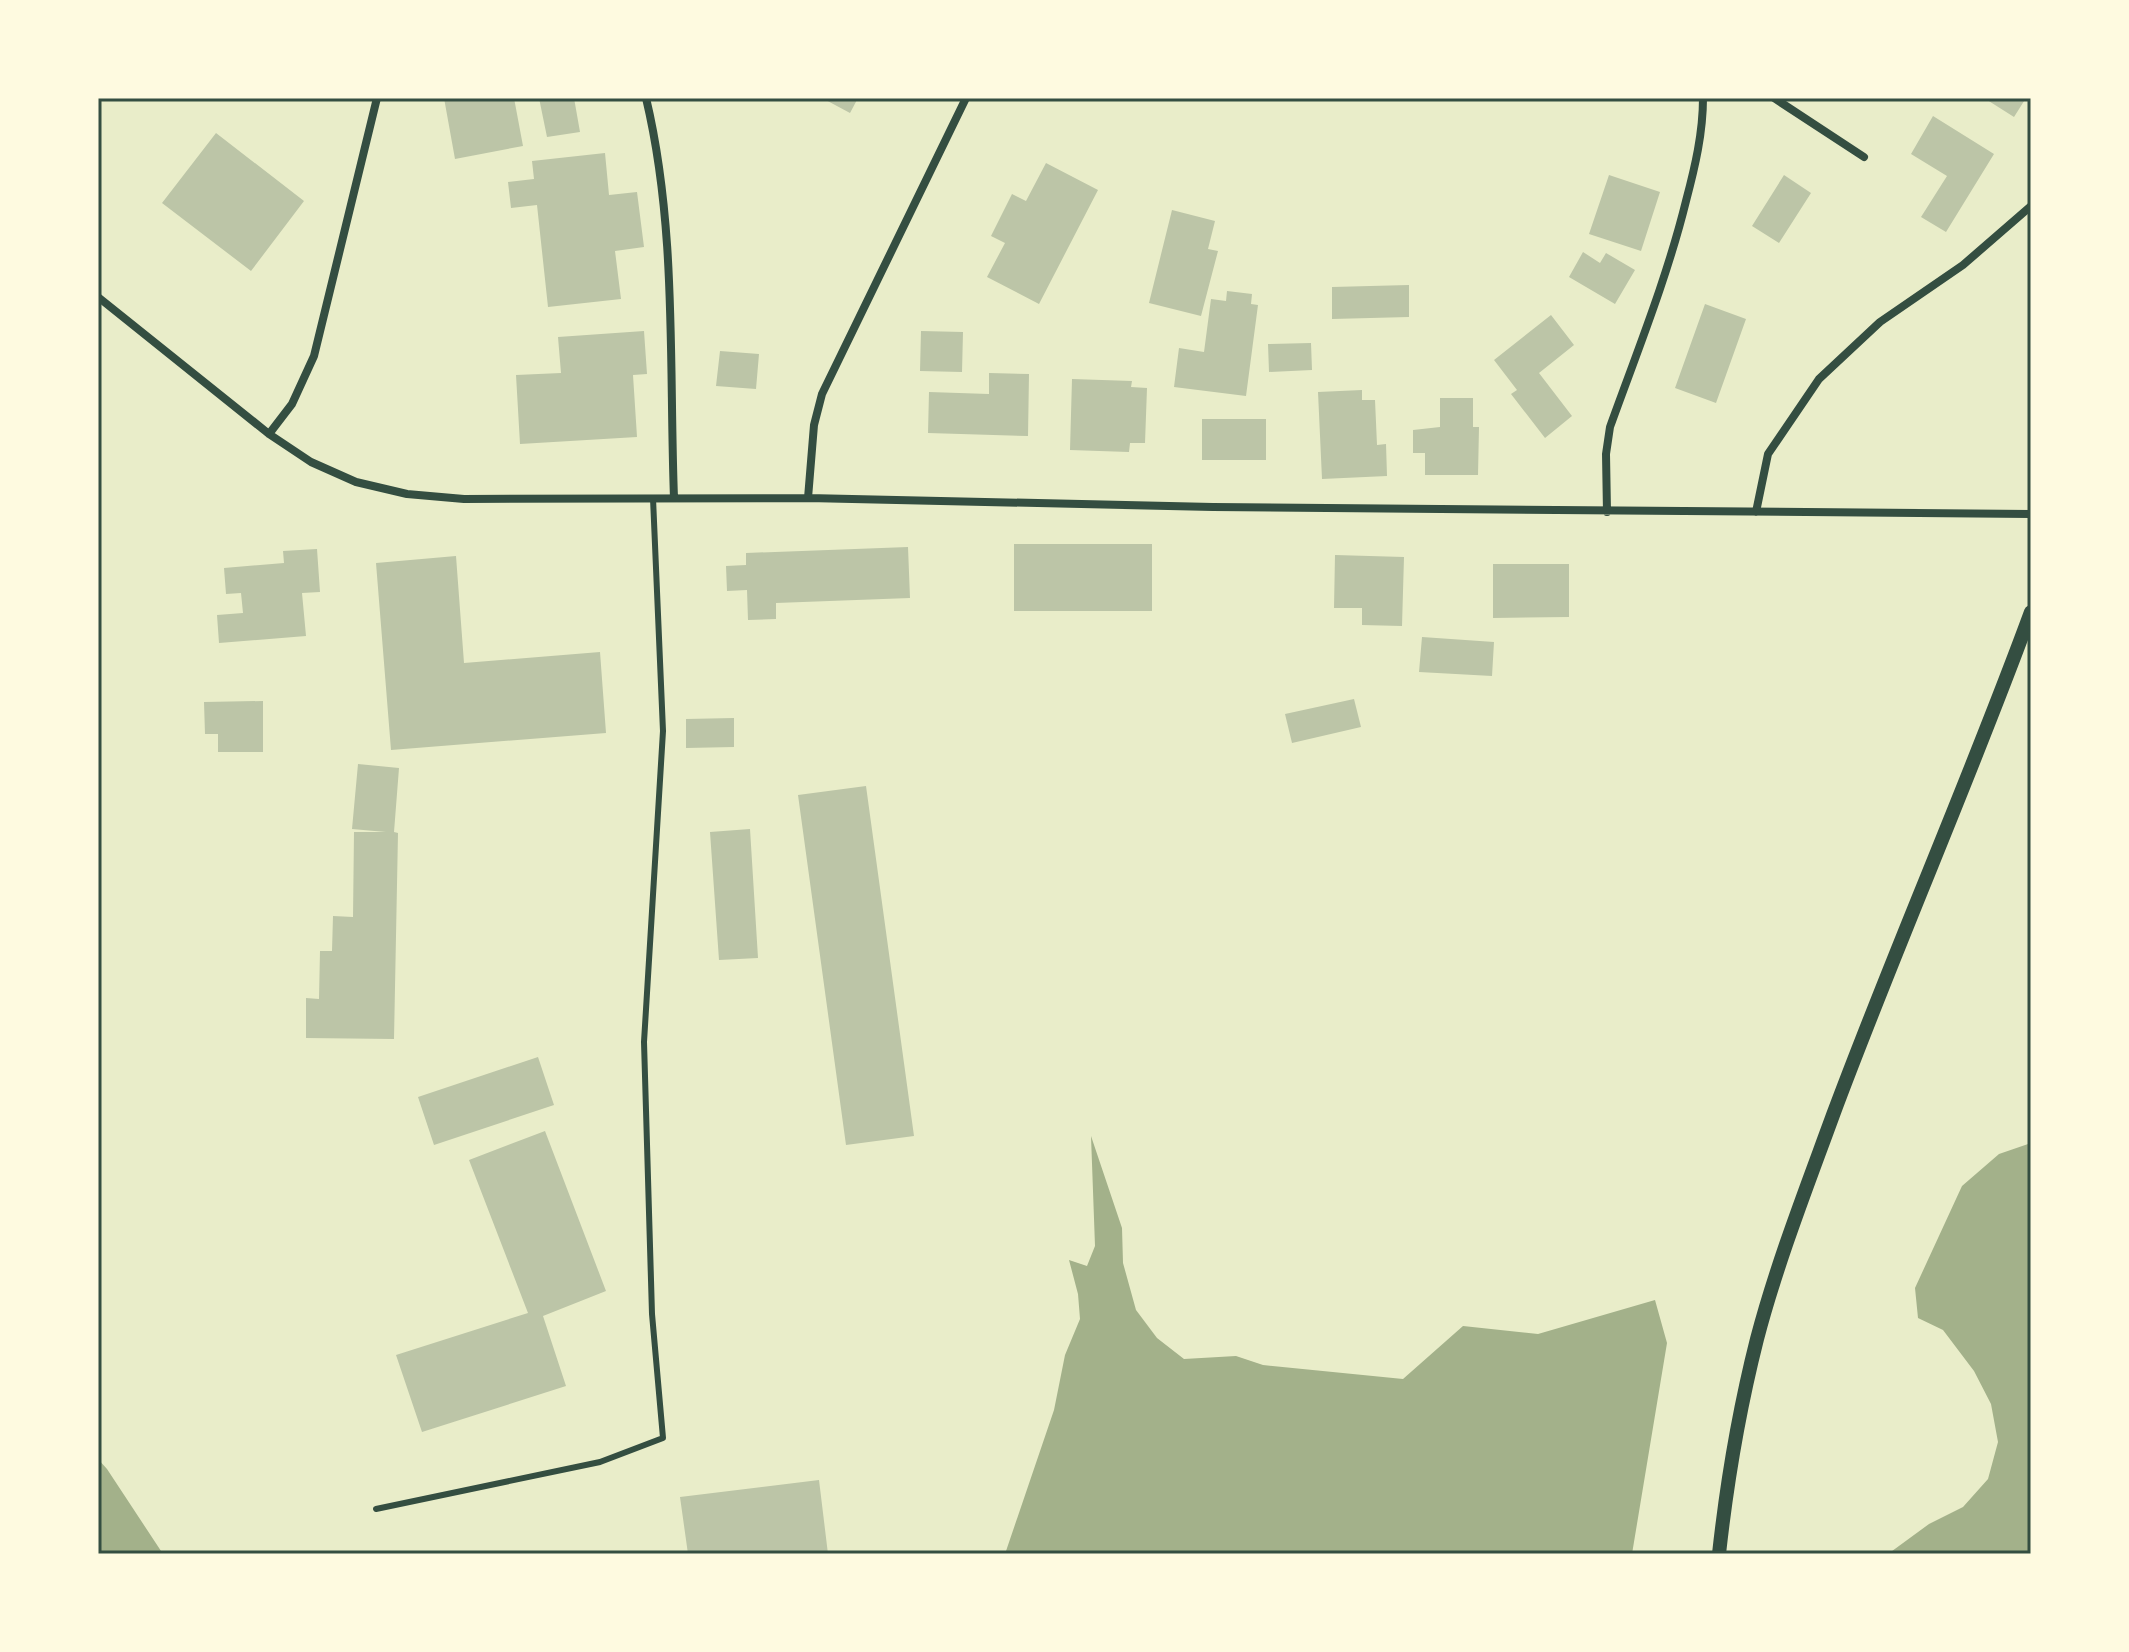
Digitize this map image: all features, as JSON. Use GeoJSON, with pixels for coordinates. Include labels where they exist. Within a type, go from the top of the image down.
{"type":"FeatureCollection","features":[{"type":"Feature","properties":{"kind":"street"},"geometry":{"type":"LineString","coordinates":[[269,434],[292,404],[314,356],[377,98]]}},
{"type":"Feature","properties":{"kind":"street"},"geometry":{"type":"LineString","coordinates":[[646,98],[654,134],[667,238],[674,498]]}},
{"type":"Feature","properties":{"kind":"street"},"geometry":{"type":"LineString","coordinates":[[808,498],[814,425],[822,394],[966,98]]}},
{"type":"Feature","properties":{"kind":"street"},"geometry":{"type":"LineString","coordinates":[[1607,512],[1606,454],[1610,427],[1674,246],[1696,159],[1703,98]]}},
{"type":"Feature","properties":{"kind":"street"},"geometry":{"type":"LineString","coordinates":[[1774,98],[1864,157]]}},
{"type":"Feature","properties":{"kind":"street"},"geometry":{"type":"LineString","coordinates":[[1756,512],[1768,454],[1819,379],[1880,322],[1963,265],[2031,206]]}},
{"type":"Feature","properties":{"kind":"street"},"geometry":{"type":"LineString","coordinates":[[98,297],[269,434],[311,462],[356,482],[407,494],[464,499],[808,498],[1213,507],[2031,514]]}},
{"type":"Feature","properties":{"kind":"street"},"geometry":{"type":"LineString","coordinates":[[1719,1554],[1739,1415],[1758,1336],[1786,1247],[1861,1039],[2031,612]]}},
{"type":"Feature","properties":{"kind":"lane"},"geometry":{"type":"LineString","coordinates":[[376,1509],[600,1462],[663,1438],[652,1314],[644,1042],[663,731],[653,498]]}},
{"type":"Feature","properties":{"kind":"shaded area"},"geometry":{"type":"Polygon","coordinates":[[[1091,1136],[1122,1228],[1123,1263],[1136,1310],[1157,1338],[1184,1359],[1236,1356],[1263,1365],[1403,1379],[1463,1326],[1538,1334],[1655,1300],[1667,1343],[1632,1554],[1005,1554],[1054,1410],[1065,1355],[1080,1319],[1078,1294],[1069,1260],[1087,1266],[1095,1246],[1091,1136]]]}},
{"type":"Feature","properties":{"kind":"shaded area"},"geometry":{"type":"Polygon","coordinates":[[[2031,1143],[2031,1554],[1888,1554],[1929,1524],[1963,1507],[1988,1479],[1998,1442],[1991,1404],[1974,1371],[1943,1330],[1918,1318],[1915,1288],[1962,1186],[1999,1154],[2031,1143]]]}},
{"type":"Feature","properties":{"kind":"shaded area"},"geometry":{"type":"Polygon","coordinates":[[[98,1459],[107,1469],[163,1554],[98,1554],[98,1459]]]}},
{"type":"Feature","properties":{"kind":"building"},"geometry":{"type":"Polygon","coordinates":[[[444,98],[514,98],[523,146],[455,159],[444,98]]]}},
{"type":"Feature","properties":{"kind":"building"},"geometry":{"type":"Polygon","coordinates":[[[539,98],[574,98],[580,132],[547,137],[539,98]]]}},
{"type":"Feature","properties":{"kind":"building"},"geometry":{"type":"Polygon","coordinates":[[[822,98],[858,98],[850,113],[822,98]]]}},
{"type":"Feature","properties":{"kind":"building"},"geometry":{"type":"Polygon","coordinates":[[[1984,98],[2026,98],[2014,117],[1984,98]]]}},
{"type":"Feature","properties":{"kind":"building"},"geometry":{"type":"Polygon","coordinates":[[[1933,116],[1994,154],[1946,232],[1921,217],[1947,176],[1911,154],[1933,116]]]}},
{"type":"Feature","properties":{"kind":"building"},"geometry":{"type":"Polygon","coordinates":[[[216,133],[304,201],[251,271],[162,203],[216,133]]]}},
{"type":"Feature","properties":{"kind":"building"},"geometry":{"type":"Polygon","coordinates":[[[605,153],[609,195],[637,192],[644,247],[615,251],[621,299],[548,307],[537,205],[511,208],[508,182],[534,179],[532,161],[605,153]]]}},
{"type":"Feature","properties":{"kind":"building"},"geometry":{"type":"Polygon","coordinates":[[[1046,163],[1098,190],[1039,304],[987,277],[1005,243],[991,236],[1012,194],[1026,201],[1046,163]]]}},
{"type":"Feature","properties":{"kind":"building"},"geometry":{"type":"Polygon","coordinates":[[[1609,175],[1660,192],[1641,251],[1589,234],[1609,175]]]}},
{"type":"Feature","properties":{"kind":"building"},"geometry":{"type":"Polygon","coordinates":[[[1784,175],[1811,193],[1779,243],[1752,226],[1784,175]]]}},
{"type":"Feature","properties":{"kind":"building"},"geometry":{"type":"Polygon","coordinates":[[[1172,210],[1215,221],[1208,249],[1218,251],[1201,316],[1149,303],[1172,210]]]}},
{"type":"Feature","properties":{"kind":"building"},"geometry":{"type":"Polygon","coordinates":[[[1583,252],[1600,263],[1606,253],[1635,270],[1615,304],[1569,277],[1583,252]]]}},
{"type":"Feature","properties":{"kind":"building"},"geometry":{"type":"Polygon","coordinates":[[[1409,285],[1409,317],[1332,319],[1332,287],[1409,285]]]}},
{"type":"Feature","properties":{"kind":"building"},"geometry":{"type":"Polygon","coordinates":[[[1227,291],[1252,294],[1251,304],[1258,305],[1246,396],[1174,387],[1179,348],[1204,352],[1211,299],[1226,301],[1227,291]]]}},
{"type":"Feature","properties":{"kind":"building"},"geometry":{"type":"Polygon","coordinates":[[[1705,304],[1746,319],[1716,403],[1675,388],[1705,304]]]}},
{"type":"Feature","properties":{"kind":"building"},"geometry":{"type":"Polygon","coordinates":[[[1551,315],[1574,345],[1539,373],[1572,416],[1545,438],[1511,394],[1517,390],[1494,360],[1551,315]]]}},
{"type":"Feature","properties":{"kind":"building"},"geometry":{"type":"Polygon","coordinates":[[[644,331],[647,374],[633,375],[637,437],[520,444],[516,375],[561,373],[558,337],[644,331]]]}},
{"type":"Feature","properties":{"kind":"building"},"geometry":{"type":"Polygon","coordinates":[[[921,331],[963,332],[962,372],[920,371],[921,331]]]}},
{"type":"Feature","properties":{"kind":"building"},"geometry":{"type":"Polygon","coordinates":[[[1311,343],[1312,370],[1269,372],[1268,344],[1311,343]]]}},
{"type":"Feature","properties":{"kind":"building"},"geometry":{"type":"Polygon","coordinates":[[[720,351],[759,354],[756,389],[716,386],[720,351]]]}},
{"type":"Feature","properties":{"kind":"building"},"geometry":{"type":"Polygon","coordinates":[[[989,373],[1029,374],[1028,436],[928,433],[929,392],[989,394],[989,373]]]}},
{"type":"Feature","properties":{"kind":"building"},"geometry":{"type":"Polygon","coordinates":[[[1072,379],[1132,381],[1131,387],[1147,388],[1145,443],[1130,443],[1129,452],[1070,450],[1072,379]]]}},
{"type":"Feature","properties":{"kind":"building"},"geometry":{"type":"Polygon","coordinates":[[[1362,390],[1362,400],[1375,400],[1377,445],[1386,444],[1387,476],[1322,479],[1318,392],[1362,390]]]}},
{"type":"Feature","properties":{"kind":"building"},"geometry":{"type":"Polygon","coordinates":[[[1440,398],[1473,398],[1473,427],[1479,427],[1478,475],[1425,475],[1425,453],[1413,453],[1413,430],[1440,427],[1440,398]]]}},
{"type":"Feature","properties":{"kind":"building"},"geometry":{"type":"Polygon","coordinates":[[[1202,419],[1266,419],[1266,460],[1202,460],[1202,419]]]}},
{"type":"Feature","properties":{"kind":"building"},"geometry":{"type":"Polygon","coordinates":[[[1014,544],[1152,544],[1152,611],[1014,611],[1014,544]]]}},
{"type":"Feature","properties":{"kind":"building"},"geometry":{"type":"Polygon","coordinates":[[[908,547],[910,598],[776,603],[776,619],[748,620],[747,590],[727,591],[726,566],[746,565],[746,553],[908,547]]]}},
{"type":"Feature","properties":{"kind":"building"},"geometry":{"type":"Polygon","coordinates":[[[317,549],[320,592],[302,593],[306,636],[219,643],[217,615],[243,613],[241,593],[226,594],[224,568],[284,563],[283,551],[317,549]]]}},
{"type":"Feature","properties":{"kind":"building"},"geometry":{"type":"Polygon","coordinates":[[[1335,555],[1404,557],[1402,626],[1362,625],[1362,608],[1334,608],[1335,555]]]}},
{"type":"Feature","properties":{"kind":"building"},"geometry":{"type":"Polygon","coordinates":[[[456,556],[464,663],[600,652],[606,733],[391,750],[376,563],[456,556]]]}},
{"type":"Feature","properties":{"kind":"building"},"geometry":{"type":"Polygon","coordinates":[[[1493,564],[1569,564],[1569,617],[1493,618],[1493,564]]]}},
{"type":"Feature","properties":{"kind":"building"},"geometry":{"type":"Polygon","coordinates":[[[1422,637],[1494,642],[1492,676],[1419,672],[1422,637]]]}},
{"type":"Feature","properties":{"kind":"building"},"geometry":{"type":"Polygon","coordinates":[[[1354,699],[1361,727],[1292,743],[1285,714],[1354,699]]]}},
{"type":"Feature","properties":{"kind":"building"},"geometry":{"type":"Polygon","coordinates":[[[263,701],[263,752],[218,752],[218,734],[205,734],[204,702],[263,701]]]}},
{"type":"Feature","properties":{"kind":"building"},"geometry":{"type":"Polygon","coordinates":[[[734,718],[734,747],[686,748],[686,719],[734,718]]]}},
{"type":"Feature","properties":{"kind":"building"},"geometry":{"type":"Polygon","coordinates":[[[358,764],[399,768],[394,832],[398,833],[394,1039],[306,1038],[306,998],[319,999],[320,951],[332,951],[333,916],[353,917],[354,832],[386,832],[352,829],[358,764]]]}},
{"type":"Feature","properties":{"kind":"building"},"geometry":{"type":"Polygon","coordinates":[[[866,786],[914,1136],[846,1145],[798,795],[866,786]]]}},
{"type":"Feature","properties":{"kind":"building"},"geometry":{"type":"Polygon","coordinates":[[[750,829],[758,958],[719,960],[710,832],[750,829]]]}},
{"type":"Feature","properties":{"kind":"building"},"geometry":{"type":"Polygon","coordinates":[[[538,1057],[554,1105],[434,1145],[418,1097],[538,1057]]]}},
{"type":"Feature","properties":{"kind":"building"},"geometry":{"type":"Polygon","coordinates":[[[545,1131],[606,1291],[543,1316],[566,1386],[422,1432],[396,1355],[528,1313],[469,1160],[545,1131]]]}},
{"type":"Feature","properties":{"kind":"building"},"geometry":{"type":"Polygon","coordinates":[[[819,1480],[828,1554],[688,1554],[680,1497],[819,1480]]]}}]}
